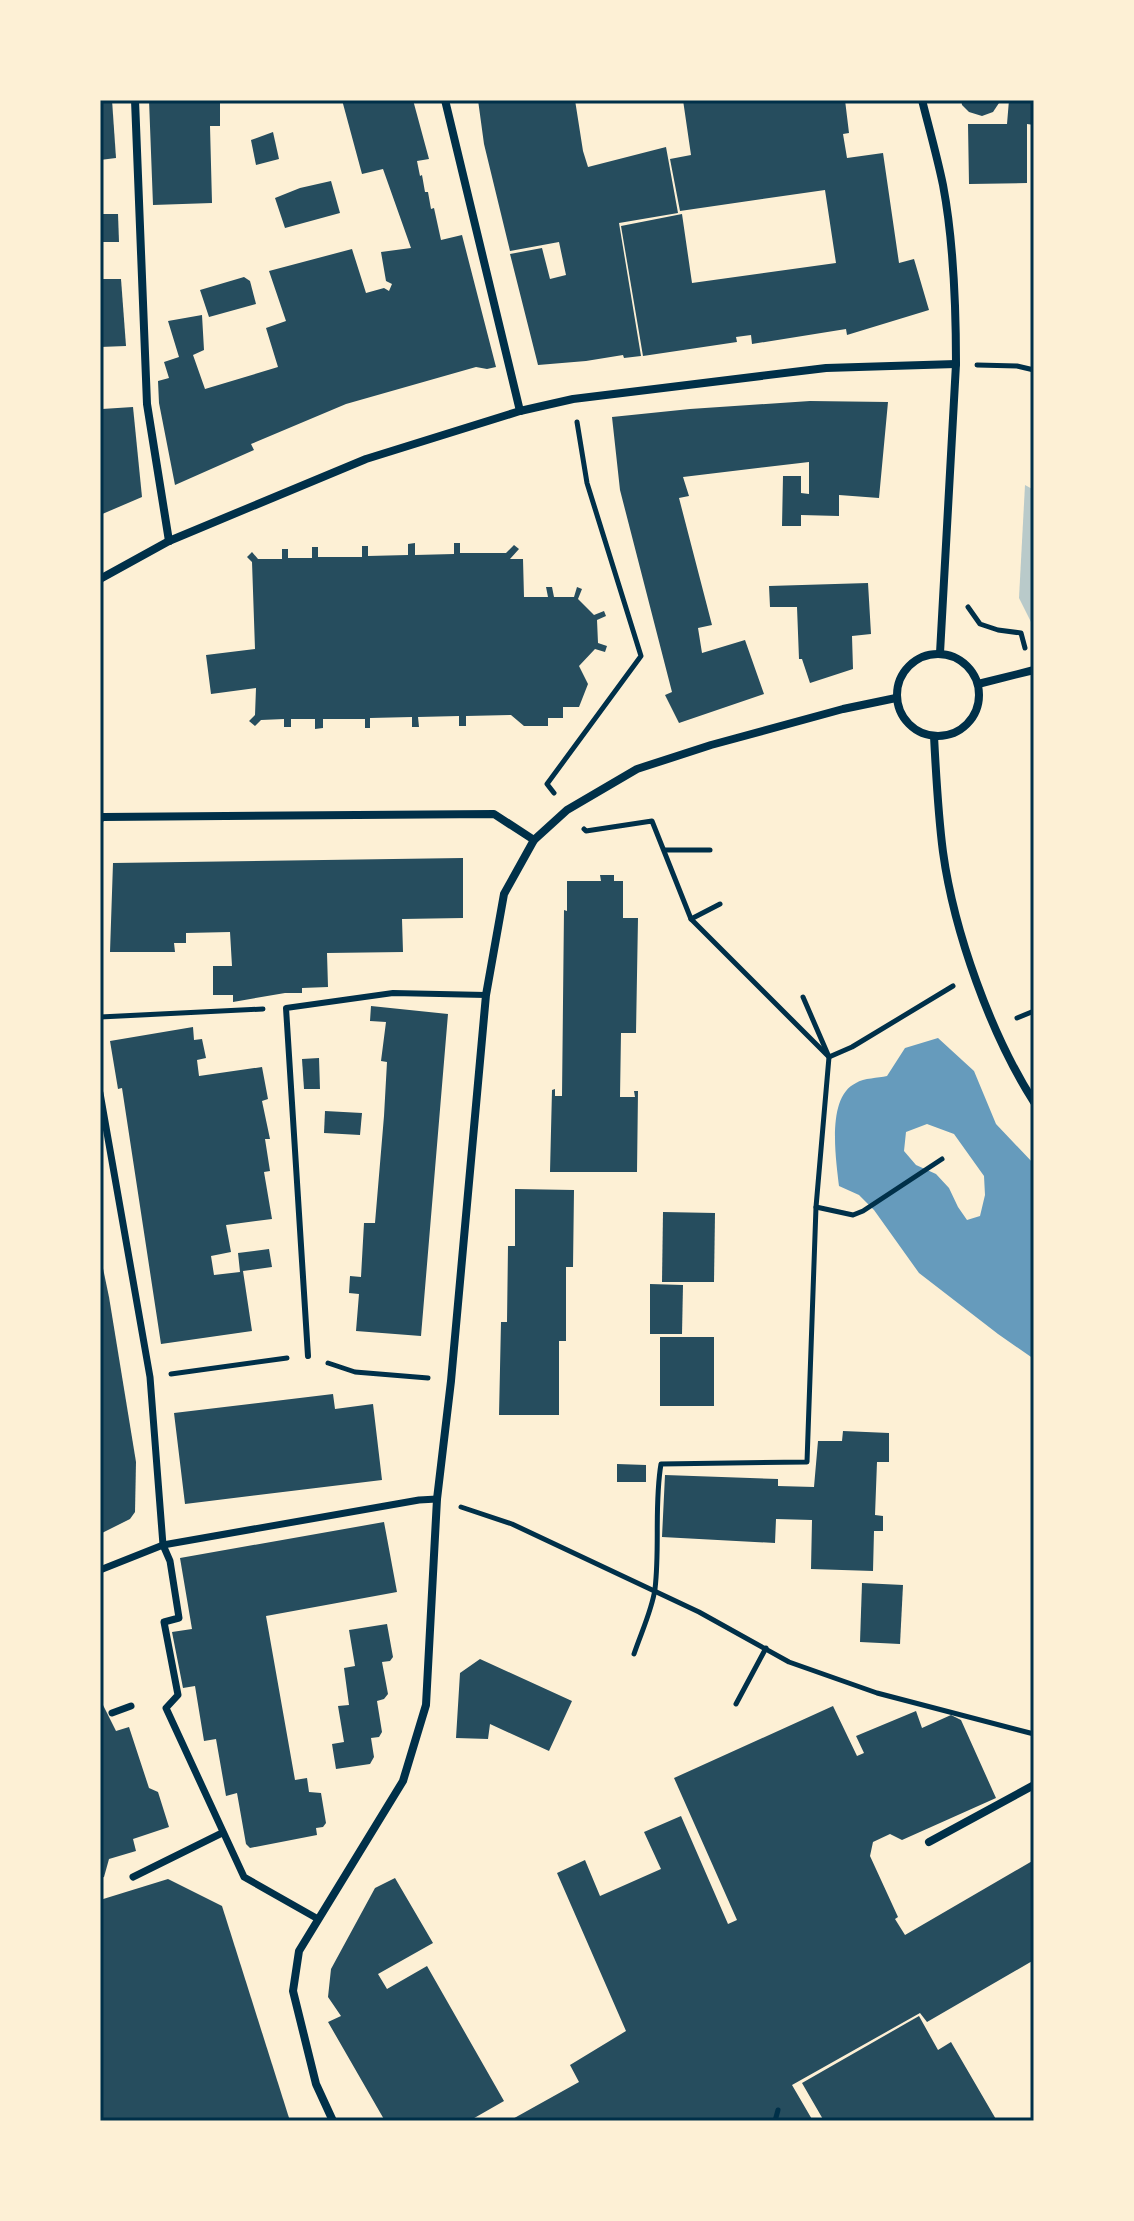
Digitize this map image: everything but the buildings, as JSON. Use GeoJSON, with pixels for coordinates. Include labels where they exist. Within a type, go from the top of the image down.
{"type":"FeatureCollection","features":[{"type":"Feature","properties":{"kind":"street"},"geometry":{"type":"LineString","coordinates":[[135,100],[147,404],[169,541]]}},
{"type":"Feature","properties":{"kind":"street"},"geometry":{"type":"LineString","coordinates":[[445,100],[520,411]]}},
{"type":"Feature","properties":{"kind":"street"},"geometry":{"type":"LineString","coordinates":[[922,100],[942,184],[951,248],[956,364],[940,653]]}},
{"type":"Feature","properties":{"kind":"street"},"geometry":{"type":"LineString","coordinates":[[100,579],[169,541],[366,459],[520,411],[573,399],[826,368],[956,364]]}},
{"type":"Feature","properties":{"kind":"street"},"geometry":{"type":"LineString","coordinates":[[940,653],[964,662],[978,684],[980,697],[970,722],[947,736],[923,734],[905,720],[896,698],[903,672],[913,661],[926,655],[940,653]]}},
{"type":"Feature","properties":{"kind":"street"},"geometry":{"type":"LineString","coordinates":[[978,684],[1032,670]]}},
{"type":"Feature","properties":{"kind":"street"},"geometry":{"type":"LineString","coordinates":[[333,2121],[316,2084],[293,1991],[299,1951],[403,1781],[426,1705],[437,1499],[451,1381],[486,995],[504,894],[534,840],[567,810],[637,769],[843,709],[896,698]]}},
{"type":"Feature","properties":{"kind":"street"},"geometry":{"type":"LineString","coordinates":[[934,736],[943,854],[956,915],[994,1027],[1034,1102]]}},
{"type":"Feature","properties":{"kind":"street"},"geometry":{"type":"LineString","coordinates":[[101,816],[494,814],[534,840]]}},
{"type":"Feature","properties":{"kind":"street"},"geometry":{"type":"LineString","coordinates":[[100,1093],[150,1377],[163,1545],[170,1561],[179,1618],[164,1622],[178,1695],[166,1708],[244,1877],[318,1919]]}},
{"type":"Feature","properties":{"kind":"street"},"geometry":{"type":"LineString","coordinates":[[100,1570],[163,1545],[437,1499]]}},
{"type":"Feature","properties":{"kind":"street"},"geometry":{"type":"LineString","coordinates":[[112,1713],[131,1706]]}},
{"type":"Feature","properties":{"kind":"street"},"geometry":{"type":"LineString","coordinates":[[929,1842],[1034,1785]]}},
{"type":"Feature","properties":{"kind":"street"},"geometry":{"type":"LineString","coordinates":[[133,1877],[222,1833]]}},
{"type":"Feature","properties":{"kind":"lane"},"geometry":{"type":"LineString","coordinates":[[308,1356],[286,1008],[393,993],[486,995]]}},
{"type":"Feature","properties":{"kind":"path"},"geometry":{"type":"LineString","coordinates":[[956,364],[1017,366],[1034,370]]}},
{"type":"Feature","properties":{"kind":"path"},"geometry":{"type":"LineString","coordinates":[[573,399],[587,483],[641,656],[547,784],[586,831],[652,821],[691,919],[829,1057]]}},
{"type":"Feature","properties":{"kind":"path"},"geometry":{"type":"LineString","coordinates":[[941,603],[964,603],[980,624],[1021,633],[1032,670]]}},
{"type":"Feature","properties":{"kind":"path"},"geometry":{"type":"LineString","coordinates":[[665,850],[710,850]]}},
{"type":"Feature","properties":{"kind":"path"},"geometry":{"type":"LineString","coordinates":[[691,919],[720,904]]}},
{"type":"Feature","properties":{"kind":"path"},"geometry":{"type":"LineString","coordinates":[[829,1057],[852,1047],[974,973]]}},
{"type":"Feature","properties":{"kind":"path"},"geometry":{"type":"LineString","coordinates":[[634,1654],[655,1592],[659,1522],[657,1485],[661,1464],[807,1462],[816,1207],[829,1057],[803,997]]}},
{"type":"Feature","properties":{"kind":"path"},"geometry":{"type":"LineString","coordinates":[[100,1017],[286,1008]]}},
{"type":"Feature","properties":{"kind":"path"},"geometry":{"type":"LineString","coordinates":[[816,1207],[853,1215],[942,1159]]}},
{"type":"Feature","properties":{"kind":"path"},"geometry":{"type":"LineString","coordinates":[[150,1377],[308,1356],[355,1372],[451,1381]]}},
{"type":"Feature","properties":{"kind":"path"},"geometry":{"type":"LineString","coordinates":[[437,1499],[512,1524],[699,1612],[789,1662],[877,1693],[1034,1734]]}},
{"type":"Feature","properties":{"kind":"path"},"geometry":{"type":"LineString","coordinates":[[736,1704],[766,1648]]}},
{"type":"Feature","properties":{"kind":"path"},"geometry":{"type":"LineString","coordinates":[[775,2121],[778,2110]]}},
{"type":"Feature","properties":{"kind":"shaded area"},"geometry":{"type":"Polygon","coordinates":[[[1025,485],[1034,490],[1034,628],[1019,598],[1025,485]]]}},
{"type":"Feature","properties":{"kind":"water"},"geometry":{"type":"Polygon","coordinates":[[[938,1038],[974,1071],[996,1124],[1034,1164],[1034,1359],[919,1273],[874,1210],[859,1195],[839,1186],[835,1130],[840,1101],[856,1083],[887,1076],[905,1048],[938,1038]],[[927,1124],[906,1132],[904,1151],[916,1165],[936,1174],[949,1188],[967,1220],[980,1216],[985,1195],[984,1176],[954,1134],[927,1124]]]}}]}
